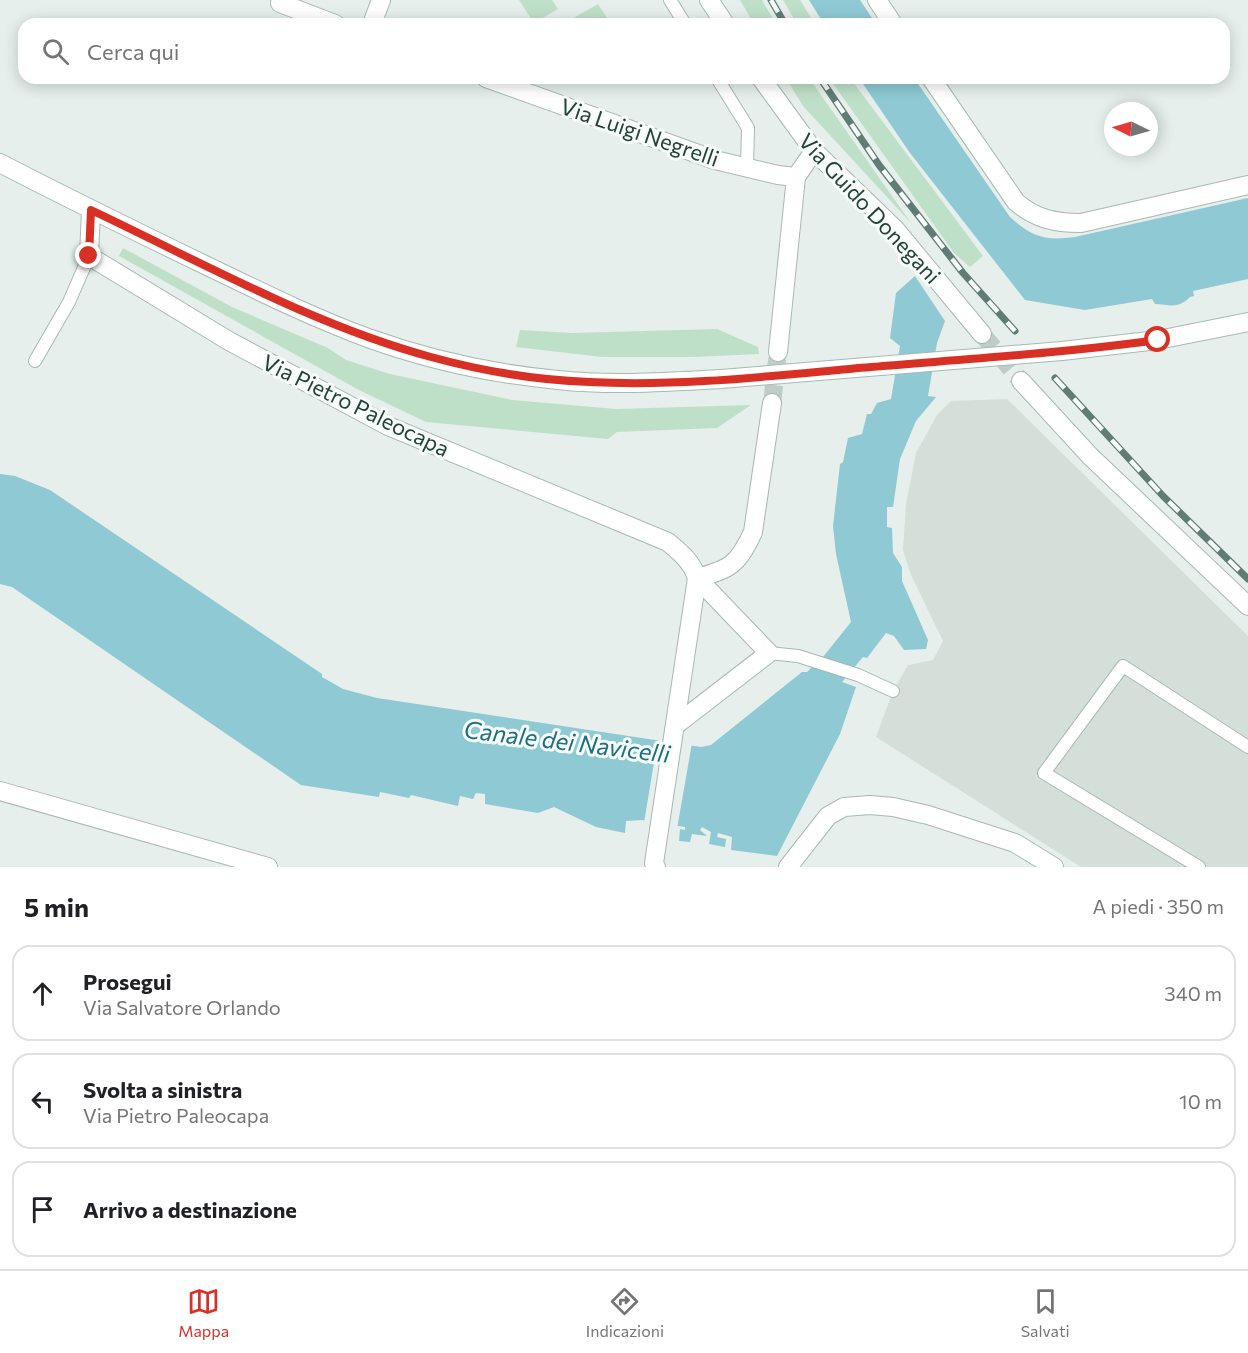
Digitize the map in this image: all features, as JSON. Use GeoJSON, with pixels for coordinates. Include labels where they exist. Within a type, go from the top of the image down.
{"type":"FeatureCollection","features":[{"type":"Feature","properties":{"kind":"street"},"geometry":{"type":"LineString","coordinates":[[374,18],[381,0]]}},
{"type":"Feature","properties":{"kind":"street"},"geometry":{"type":"LineString","coordinates":[[709,0],[721,18]]}},
{"type":"Feature","properties":{"kind":"street"},"geometry":{"type":"LineString","coordinates":[[877,0],[890,18]]}},
{"type":"Feature","properties":{"kind":"street"},"geometry":{"type":"LineString","coordinates":[[280,3],[319,18]]}},
{"type":"Feature","properties":{"kind":"street","name":"Via Luigi Negrelli"},"geometry":{"type":"LineString","coordinates":[[503,84],[715,160],[796,177]]}},
{"type":"Feature","properties":{"kind":"street","name":"Via Guido Donegani"},"geometry":{"type":"LineString","coordinates":[[765,84],[814,151],[895,229],[982,334]]}},
{"type":"Feature","properties":{"kind":"street"},"geometry":{"type":"LineString","coordinates":[[935,84],[1016,202],[1035,216],[1048,221],[1081,223],[1248,185]]}},
{"type":"Feature","properties":{"kind":"street"},"geometry":{"type":"LineString","coordinates":[[778,352],[796,177],[814,151]]}},
{"type":"Feature","properties":{"kind":"street"},"geometry":{"type":"LineString","coordinates":[[0,163],[91,210],[306,313],[369,338],[432,357],[488,370],[558,380],[651,383],[721,379],[1082,349],[1158,340],[1248,322]]}},
{"type":"Feature","properties":{"kind":"street"},"geometry":{"type":"LineString","coordinates":[[89,256],[91,210]]}},
{"type":"Feature","properties":{"kind":"street","name":"Via Pietro Paleocapa"},"geometry":{"type":"LineString","coordinates":[[89,256],[229,341],[388,426],[668,542],[691,564],[697,578],[769,652]]}},
{"type":"Feature","properties":{"kind":"street"},"geometry":{"type":"LineString","coordinates":[[1021,381],[1090,456],[1248,606]]}},
{"type":"Feature","properties":{"kind":"street"},"geometry":{"type":"LineString","coordinates":[[655,866],[697,578],[729,568],[745,548],[753,532],[772,403]]}},
{"type":"Feature","properties":{"kind":"street"},"geometry":{"type":"LineString","coordinates":[[676,724],[769,652]]}},
{"type":"Feature","properties":{"kind":"street"},"geometry":{"type":"LineString","coordinates":[[0,791],[268,867]]}},
{"type":"Feature","properties":{"kind":"street"},"geometry":{"type":"LineString","coordinates":[[788,867],[828,816],[844,807],[870,805],[893,807],[928,815],[1015,843],[1054,867]]}},
{"type":"Feature","properties":{"kind":"lane"},"geometry":{"type":"LineString","coordinates":[[670,0],[681,18]]}},
{"type":"Feature","properties":{"kind":"lane"},"geometry":{"type":"LineString","coordinates":[[721,84],[748,128],[747,167]]}},
{"type":"Feature","properties":{"kind":"lane"},"geometry":{"type":"LineString","coordinates":[[35,361],[69,302],[89,256]]}},
{"type":"Feature","properties":{"kind":"lane"},"geometry":{"type":"LineString","coordinates":[[769,652],[798,656],[858,675],[893,690]]}},
{"type":"Feature","properties":{"kind":"lane"},"geometry":{"type":"LineString","coordinates":[[1198,867],[1044,773],[1123,666],[1248,747]]}},
{"type":"Feature","properties":{"kind":"shaded area"},"geometry":{"type":"Polygon","coordinates":[[[1007,399],[1248,636],[1248,867],[1081,867],[876,737],[893,691],[908,665],[933,660],[943,641],[911,575],[903,550],[906,504],[916,453],[937,415],[951,401],[1007,399]]]}},
{"type":"Feature","properties":{"kind":"green space"},"geometry":{"type":"Polygon","coordinates":[[[519,0],[552,0],[558,9],[543,18],[531,18],[519,0]]]}},
{"type":"Feature","properties":{"kind":"green space"},"geometry":{"type":"Polygon","coordinates":[[[740,0],[762,0],[772,18],[750,18],[740,0]]]}},
{"type":"Feature","properties":{"kind":"green space"},"geometry":{"type":"Polygon","coordinates":[[[783,0],[800,0],[811,18],[794,18],[783,0]]]}},
{"type":"Feature","properties":{"kind":"green space"},"geometry":{"type":"Polygon","coordinates":[[[598,4],[607,18],[574,18],[598,4]]]}},
{"type":"Feature","properties":{"kind":"green space"},"geometry":{"type":"Polygon","coordinates":[[[790,84],[813,84],[911,223],[803,106],[790,84]]]}},
{"type":"Feature","properties":{"kind":"green space"},"geometry":{"type":"Polygon","coordinates":[[[833,84],[854,84],[983,256],[970,267],[954,253],[833,84]]]}},
{"type":"Feature","properties":{"kind":"green space"},"geometry":{"type":"Polygon","coordinates":[[[123,248],[232,307],[328,348],[346,360],[390,374],[512,400],[616,409],[751,405],[717,428],[617,432],[608,439],[426,422],[359,390],[119,256],[123,248]]]}},
{"type":"Feature","properties":{"kind":"green space"},"geometry":{"type":"Polygon","coordinates":[[[717,329],[758,347],[759,354],[602,357],[516,347],[520,330],[572,333],[717,329]]]}},
{"type":"Feature","properties":{"kind":"water"},"geometry":{"type":"Polygon","coordinates":[[[809,0],[860,0],[872,18],[820,18],[809,0]]]}},
{"type":"Feature","properties":{"kind":"water"},"geometry":{"type":"Polygon","coordinates":[[[863,84],[918,84],[1010,217],[1025,229],[1040,236],[1075,237],[1248,198],[1248,279],[1193,291],[1194,296],[1181,304],[1173,305],[1155,304],[1152,299],[1085,310],[1025,300],[910,153],[863,84]]]}},
{"type":"Feature","properties":{"kind":"water","name":"Canale dei Navicelli"},"geometry":{"type":"Polygon","coordinates":[[[915,276],[945,321],[937,343],[928,396],[936,397],[916,421],[900,459],[893,507],[887,507],[887,527],[892,528],[893,553],[902,567],[902,581],[928,640],[926,649],[904,650],[894,636],[886,633],[867,658],[863,657],[842,682],[856,687],[840,734],[777,856],[731,850],[732,837],[718,833],[717,837],[726,839],[725,847],[709,844],[711,832],[702,827],[700,830],[707,836],[692,834],[690,842],[679,841],[680,829],[685,830],[685,827],[642,820],[626,821],[625,833],[596,827],[554,807],[538,813],[485,804],[485,794],[476,793],[473,799],[460,796],[458,806],[411,795],[409,798],[380,792],[379,797],[301,785],[12,587],[0,584],[0,474],[15,476],[50,490],[322,674],[322,677],[343,689],[377,698],[701,747],[711,745],[802,672],[807,672],[823,657],[851,622],[836,554],[833,526],[840,464],[843,462],[848,438],[862,434],[867,414],[871,414],[877,403],[891,399],[900,346],[890,338],[896,293],[915,276]]]}},
{"type":"Feature","properties":{"kind":"pier"},"geometry":{"type":"Polygon","coordinates":[[[658,738],[692,743],[677,829],[644,823],[658,738]]]}},
{"type":"Feature","properties":{"kind":"tunnel"},"geometry":{"type":"LineString","coordinates":[[982,334],[1021,381]]}},
{"type":"Feature","properties":{"kind":"tunnel"},"geometry":{"type":"LineString","coordinates":[[772,403],[778,352]]}},
{"type":"Feature","properties":{"kind":"railway"},"geometry":{"type":"LineString","coordinates":[[771,0],[782,18]]}},
{"type":"Feature","properties":{"kind":"railway"},"geometry":{"type":"LineString","coordinates":[[824,84],[879,165],[963,273],[1015,331]]}},
{"type":"Feature","properties":{"kind":"railway"},"geometry":{"type":"LineString","coordinates":[[1055,378],[1163,496],[1248,579]]}},
{"type":"Feature","properties":{"kind":"route"},"geometry":{"type":"LineString","coordinates":[[89,256],[91,210],[306,313],[369,338],[432,357],[488,370],[558,380],[651,383],[721,379],[1062,351],[1158,340]]}}]}
